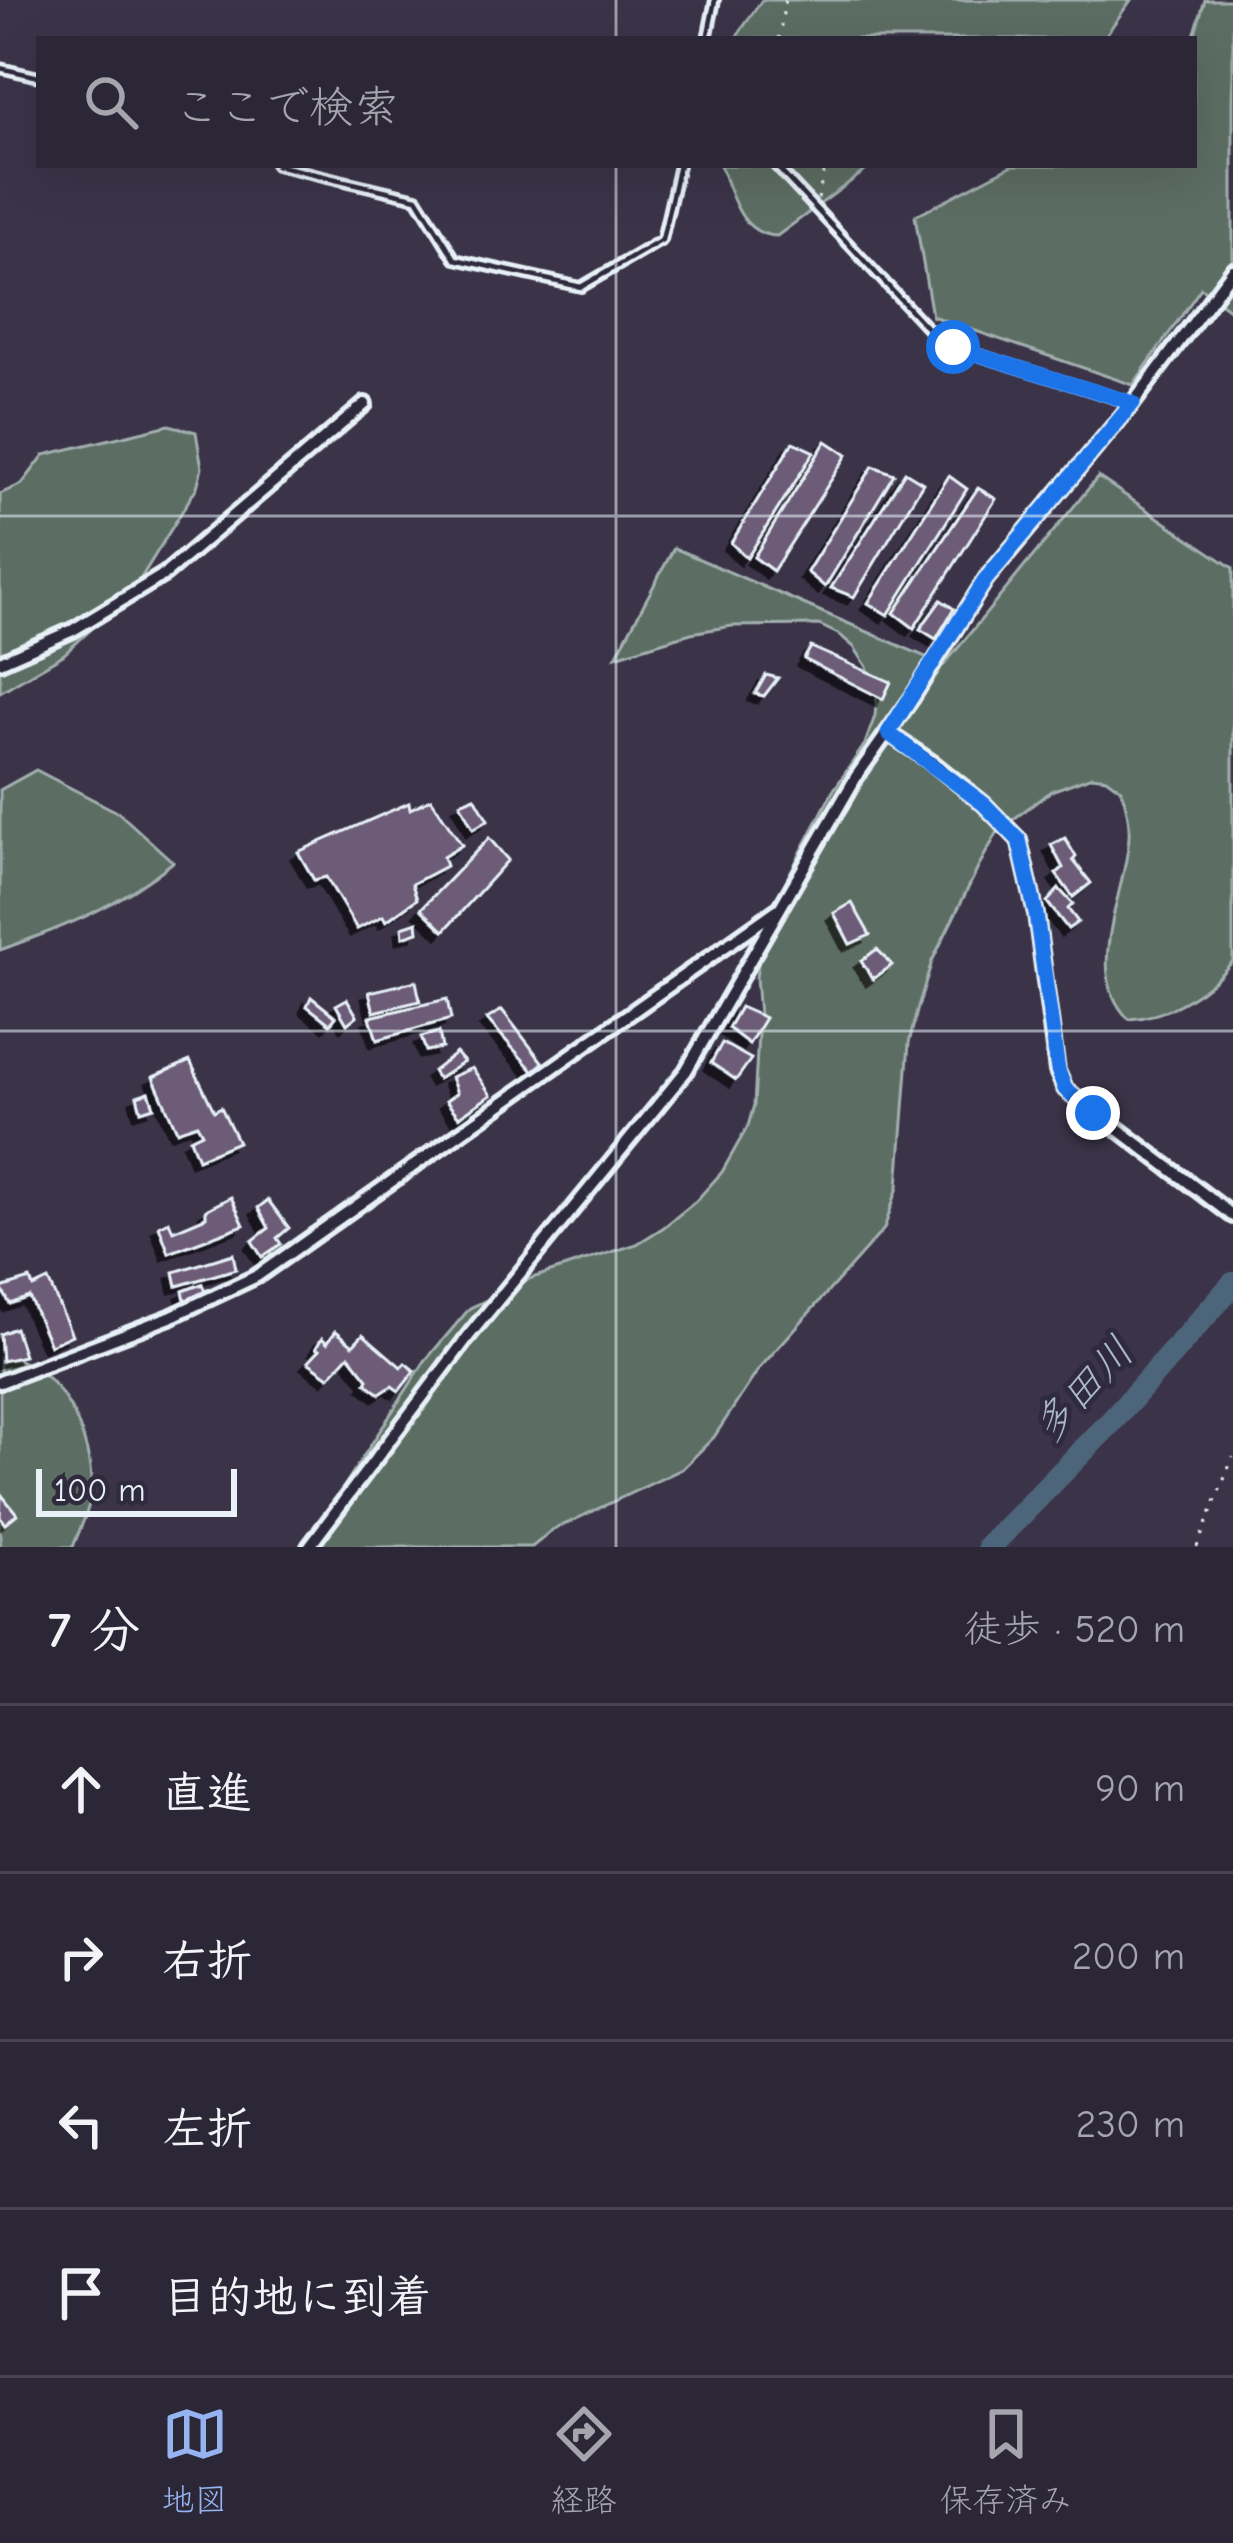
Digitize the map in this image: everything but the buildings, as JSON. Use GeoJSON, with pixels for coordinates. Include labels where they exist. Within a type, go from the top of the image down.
{"type":"FeatureCollection","features":[{"type":"Feature","properties":{"kind":"street"},"geometry":{"type":"LineString","coordinates":[[309,1547],[470,1334],[686,1071],[856,778],[986,579],[1133,403],[1233,270]]}},
{"type":"Feature","properties":{"kind":"street"},"geometry":{"type":"LineString","coordinates":[[0,662],[73,630],[165,574],[365,404]]}},
{"type":"Feature","properties":{"kind":"street"},"geometry":{"type":"LineString","coordinates":[[888,733],[967,790],[1019,840],[1065,1089],[1231,1215]]}},
{"type":"Feature","properties":{"kind":"street"},"geometry":{"type":"LineString","coordinates":[[0,1382],[170,1317],[256,1276],[779,908]]}},
{"type":"Feature","properties":{"kind":"lane"},"geometry":{"type":"LineString","coordinates":[[708,36],[715,0]]}},
{"type":"Feature","properties":{"kind":"lane"},"geometry":{"type":"LineString","coordinates":[[0,68],[36,76]]}},
{"type":"Feature","properties":{"kind":"lane"},"geometry":{"type":"LineString","coordinates":[[289,168],[417,198],[455,259],[581,286],[662,240],[678,168]]}},
{"type":"Feature","properties":{"kind":"lane"},"geometry":{"type":"LineString","coordinates":[[778,168],[930,331],[953,347],[1133,403]]}},
{"type":"Feature","properties":{"kind":"path"},"geometry":{"type":"LineString","coordinates":[[779,36],[785,0]]}},
{"type":"Feature","properties":{"kind":"path"},"geometry":{"type":"LineString","coordinates":[[816,209],[824,168]]}},
{"type":"Feature","properties":{"kind":"path"},"geometry":{"type":"LineString","coordinates":[[1197,1547],[1233,1457]]}},
{"type":"Feature","properties":{"kind":"green space"},"geometry":{"type":"Polygon","coordinates":[[[762,0],[1131,0],[1105,36],[737,36],[762,0]]]}},
{"type":"Feature","properties":{"kind":"green space"},"geometry":{"type":"Polygon","coordinates":[[[1205,0],[1233,0],[1233,312],[1201,288],[1133,385],[932,316],[915,216],[1007,168],[1197,168],[1194,36],[1205,0]]]}},
{"type":"Feature","properties":{"kind":"green space"},"geometry":{"type":"Polygon","coordinates":[[[721,168],[869,168],[777,236],[754,229],[734,200],[721,168]]]}},
{"type":"Feature","properties":{"kind":"green space"},"geometry":{"type":"Polygon","coordinates":[[[169,425],[196,432],[202,468],[197,487],[133,591],[63,655],[0,692],[0,494],[22,484],[44,455],[169,425]]]}},
{"type":"Feature","properties":{"kind":"green space"},"geometry":{"type":"Polygon","coordinates":[[[1098,477],[1233,568],[1233,961],[1187,1000],[1159,1013],[1129,1019],[1115,1000],[1107,956],[1129,836],[1121,789],[1106,778],[1092,776],[1051,791],[999,830],[932,961],[909,1043],[898,1187],[884,1229],[759,1369],[714,1437],[682,1469],[553,1530],[532,1547],[305,1547],[425,1361],[470,1308],[532,1278],[637,1244],[664,1227],[722,1172],[748,1126],[754,1105],[759,1016],[756,977],[761,947],[777,898],[833,791],[865,744],[877,695],[854,647],[819,625],[732,626],[616,656],[674,548],[944,665],[1098,477]]]}},
{"type":"Feature","properties":{"kind":"green space"},"geometry":{"type":"Polygon","coordinates":[[[36,770],[119,813],[173,862],[91,914],[0,950],[0,790],[36,770]]]}},
{"type":"Feature","properties":{"kind":"green space"},"geometry":{"type":"Polygon","coordinates":[[[0,1357],[40,1371],[56,1386],[79,1427],[91,1493],[73,1547],[0,1547],[0,1357]]]}},
{"type":"Feature","properties":{"kind":"waterway","name":"多田川"},"geometry":{"type":"LineString","coordinates":[[989,1547],[1112,1421],[1233,1284]]}},
{"type":"Feature","properties":{"kind":"route"},"geometry":{"type":"LineString","coordinates":[[953,347],[1133,403],[986,579],[888,733],[984,804],[1019,840],[1036,914],[1058,1070],[1065,1089],[1093,1113]]}}]}
